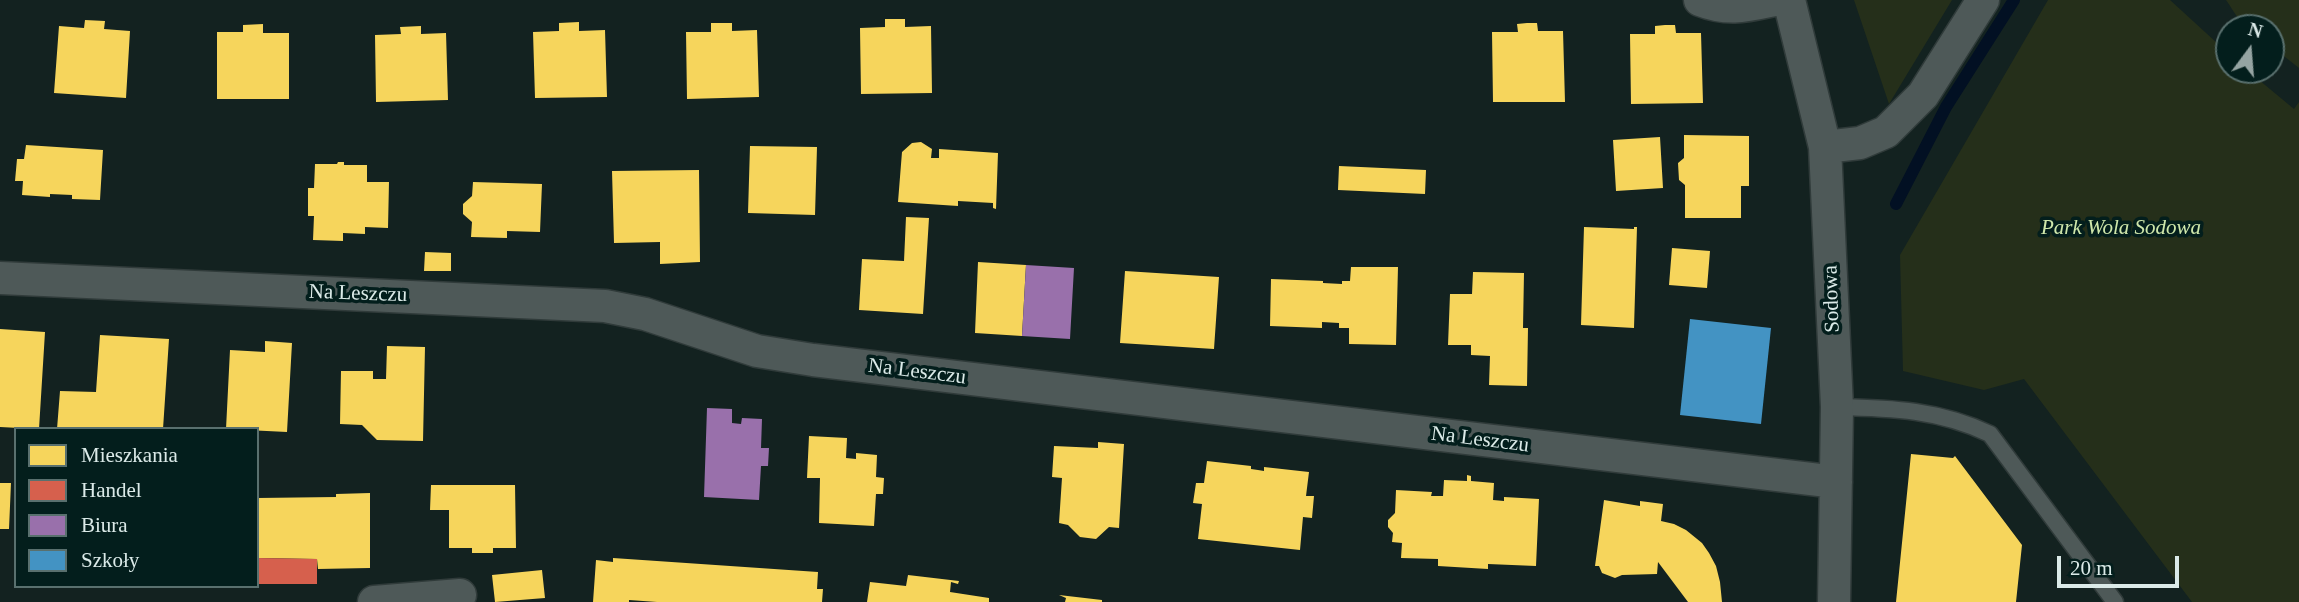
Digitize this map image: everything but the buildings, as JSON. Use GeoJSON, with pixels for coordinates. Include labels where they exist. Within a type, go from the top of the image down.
{"type":"FeatureCollection","features":[{"type":"Feature","properties":{"kind":"street"},"geometry":{"type":"LineString","coordinates":[[1700,0],[1714,6],[1735,8],[1774,0]]}},
{"type":"Feature","properties":{"kind":"street","name":"Sodowa"},"geometry":{"type":"LineString","coordinates":[[1789,0],[1825,147],[1837,407],[1834,602]]}},
{"type":"Feature","properties":{"kind":"street"},"geometry":{"type":"LineString","coordinates":[[1825,147],[1860,143],[1886,132],[1923,95],[1983,0]]}},
{"type":"Feature","properties":{"kind":"street","name":"Na Leszczu"},"geometry":{"type":"LineString","coordinates":[[0,278],[606,306],[645,314],[757,351],[813,360],[1836,482]]}},
{"type":"Feature","properties":{"kind":"street"},"geometry":{"type":"LineString","coordinates":[[374,602],[460,595]]}},
{"type":"Feature","properties":{"kind":"lane"},"geometry":{"type":"LineString","coordinates":[[1837,407],[1878,408],[1942,415],[1968,423],[1990,434],[2115,602]]}},
{"type":"Feature","properties":{"kind":"green space"},"geometry":{"type":"Polygon","coordinates":[[[1854,0],[1952,0],[1889,104],[1854,0]]]}},
{"type":"Feature","properties":{"kind":"green space","name":"Park Wola Sodowa"},"geometry":{"type":"Polygon","coordinates":[[[2048,0],[2170,0],[2215,41],[2215,84],[2264,84],[2294,109],[2299,102],[2299,602],[2192,602],[2024,379],[1984,390],[1903,371],[1900,255],[2048,0]]]}},
{"type":"Feature","properties":{"kind":"green space"},"geometry":{"type":"Polygon","coordinates":[[[2226,0],[2299,0],[2299,68],[2285,57],[2285,14],[2236,14],[2226,0]]]}},
{"type":"Feature","properties":{"kind":"waterway"},"geometry":{"type":"LineString","coordinates":[[1896,204],[1946,107],[2014,0]]}}]}
